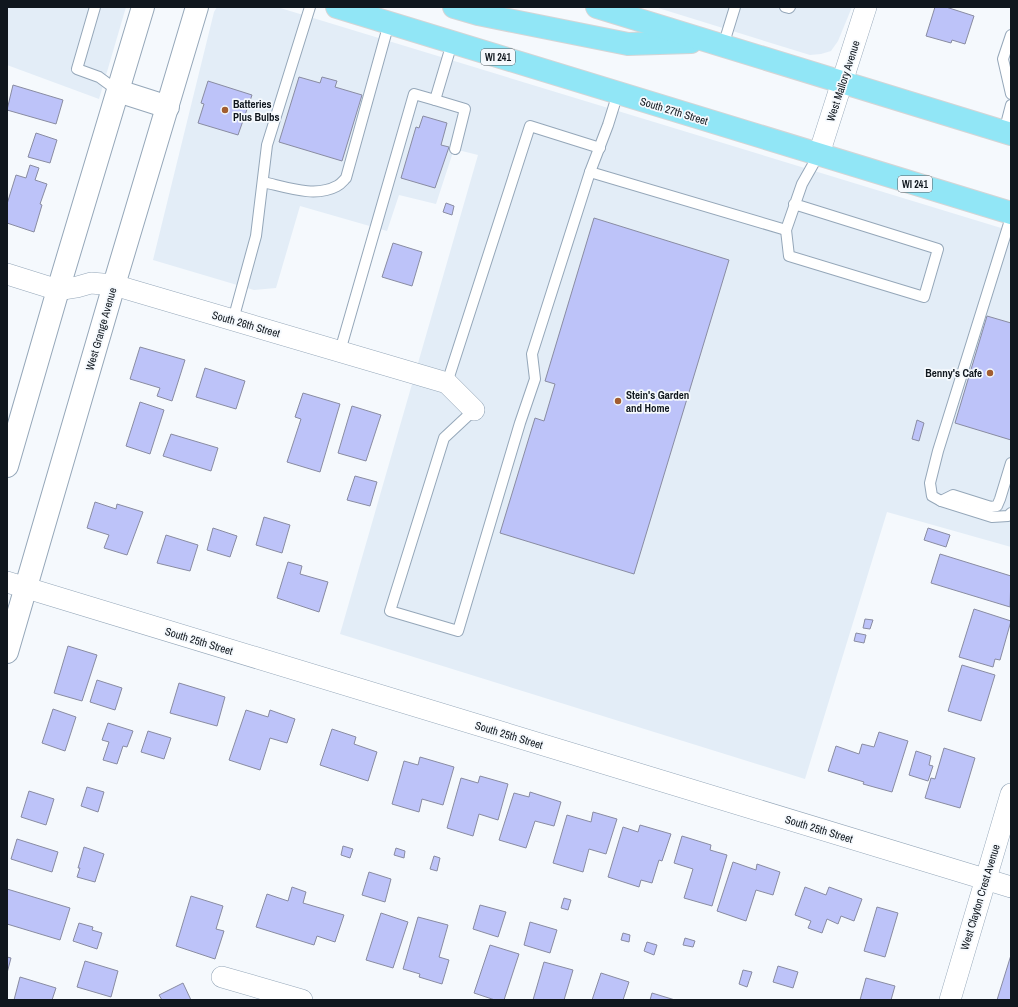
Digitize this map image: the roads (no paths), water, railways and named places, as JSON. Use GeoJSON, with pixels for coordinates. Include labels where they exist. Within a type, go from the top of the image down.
{"type":"FeatureCollection","features":[{"type":"Feature","properties":{"kind":"main road","name":"South 27th Street"},"geometry":{"type":"LineString","coordinates":[[337,7],[1011,213]]}},
{"type":"Feature","properties":{"kind":"main road"},"geometry":{"type":"LineString","coordinates":[[454,7],[478,14],[628,44],[716,44]]}},
{"type":"Feature","properties":{"kind":"main road"},"geometry":{"type":"LineString","coordinates":[[597,7],[1008,133]]}},
{"type":"Feature","properties":{"kind":"street"},"geometry":{"type":"LineString","coordinates":[[7,466],[143,7]]}},
{"type":"Feature","properties":{"kind":"street","name":"West Grange Avenue"},"geometry":{"type":"LineString","coordinates":[[7,652],[16,585],[114,285],[197,7]]}},
{"type":"Feature","properties":{"kind":"street","name":"West Mallory Avenue"},"geometry":{"type":"LineString","coordinates":[[819,154],[866,7]]}},
{"type":"Feature","properties":{"kind":"street"},"geometry":{"type":"LineString","coordinates":[[118,91],[168,108]]}},
{"type":"Feature","properties":{"kind":"street","name":"South 26th Street"},"geometry":{"type":"LineString","coordinates":[[7,274],[58,290],[91,283],[114,285],[447,383],[474,410]]}},
{"type":"Feature","properties":{"kind":"street","name":"South 25th Street"},"geometry":{"type":"LineString","coordinates":[[16,585],[1011,887]]}},
{"type":"Feature","properties":{"kind":"street","name":"West Clayton Crest Avenue"},"geometry":{"type":"LineString","coordinates":[[950,1000],[1011,794]]}},
{"type":"Feature","properties":{"kind":"street"},"geometry":{"type":"LineString","coordinates":[[222,977],[302,1000]]}},
{"type":"Feature","properties":{"kind":"lane"},"geometry":{"type":"LineString","coordinates":[[95,7],[77,70],[99,77],[118,91]]}},
{"type":"Feature","properties":{"kind":"lane"},"geometry":{"type":"LineString","coordinates":[[233,320],[256,236],[267,145],[310,7]]}},
{"type":"Feature","properties":{"kind":"lane"},"geometry":{"type":"LineString","coordinates":[[716,44],[735,7]]}},
{"type":"Feature","properties":{"kind":"lane"},"geometry":{"type":"LineString","coordinates":[[785,7],[790,7]]}},
{"type":"Feature","properties":{"kind":"lane"},"geometry":{"type":"LineString","coordinates":[[263,182],[312,192],[327,190],[338,186],[346,178],[389,23]]}},
{"type":"Feature","properties":{"kind":"lane"},"geometry":{"type":"LineString","coordinates":[[1011,35],[1003,59],[1011,94]]}},
{"type":"Feature","properties":{"kind":"lane"},"geometry":{"type":"LineString","coordinates":[[435,100],[452,42]]}},
{"type":"Feature","properties":{"kind":"lane"},"geometry":{"type":"LineString","coordinates":[[474,410],[444,438],[390,611],[458,631],[520,423],[535,379],[532,354],[590,172],[600,148],[618,93]]}},
{"type":"Feature","properties":{"kind":"lane"},"geometry":{"type":"LineString","coordinates":[[340,351],[414,94],[466,110],[455,149]]}},
{"type":"Feature","properties":{"kind":"lane"},"geometry":{"type":"LineString","coordinates":[[1008,133],[1011,104]]}},
{"type":"Feature","properties":{"kind":"lane"},"geometry":{"type":"LineString","coordinates":[[447,383],[530,126],[600,148]]}},
{"type":"Feature","properties":{"kind":"lane"},"geometry":{"type":"LineString","coordinates":[[794,204],[938,249],[924,297],[789,256],[786,230],[794,204],[802,184],[819,154]]}},
{"type":"Feature","properties":{"kind":"lane"},"geometry":{"type":"LineString","coordinates":[[590,172],[786,230]]}},
{"type":"Feature","properties":{"kind":"lane"},"geometry":{"type":"LineString","coordinates":[[1011,217],[938,451],[930,483],[932,496],[940,501],[992,517],[1008,516],[1011,513]]}},
{"type":"Feature","properties":{"kind":"lane"},"geometry":{"type":"LineString","coordinates":[[940,501],[953,495],[991,507],[997,506],[1011,463]]}},
{"type":"Feature","properties":{"kind":"place","name":"Batteries Plus Bulbs"},"geometry":{"type":"Point","coordinates":[225,110]}},
{"type":"Feature","properties":{"kind":"place","name":"Benny's Cafe"},"geometry":{"type":"Point","coordinates":[990,373]}},
{"type":"Feature","properties":{"kind":"place","name":"Stein's Garden and Home"},"geometry":{"type":"Point","coordinates":[618,401]}}]}
